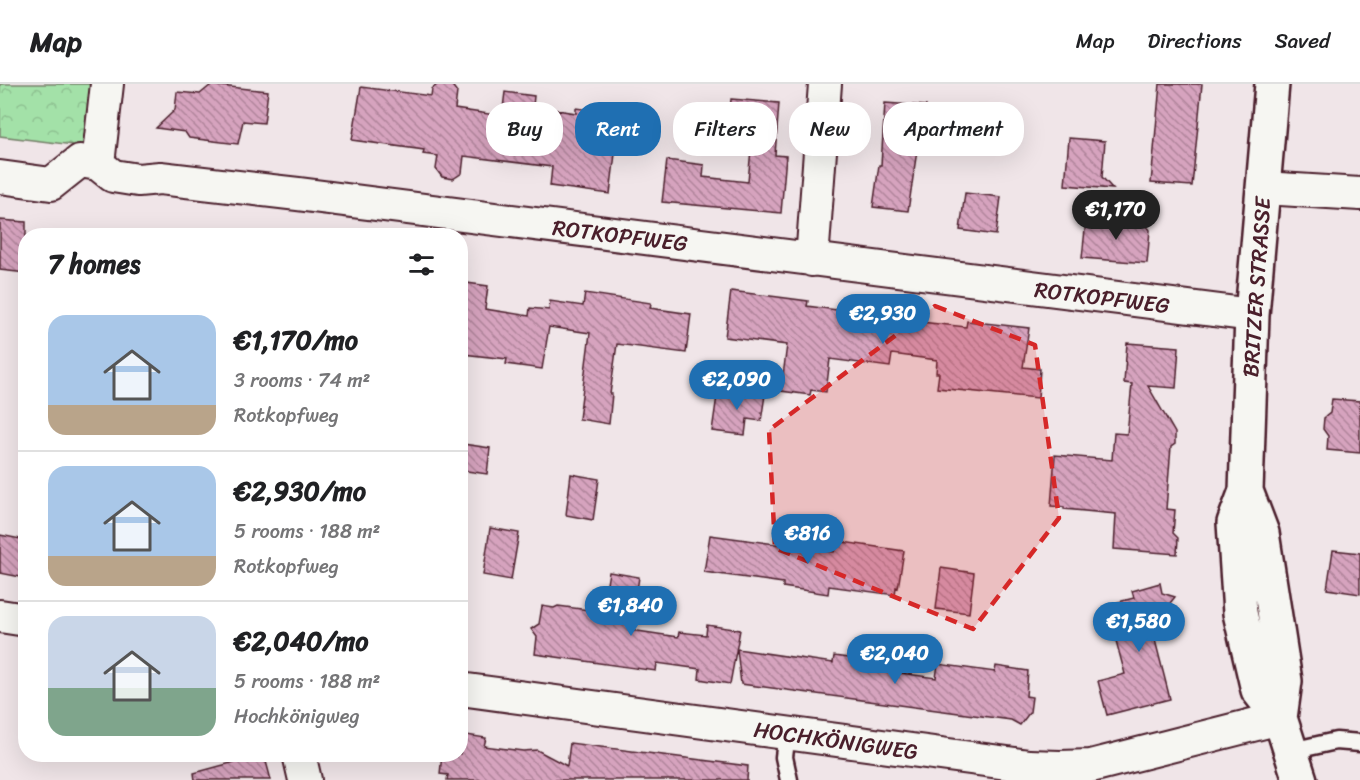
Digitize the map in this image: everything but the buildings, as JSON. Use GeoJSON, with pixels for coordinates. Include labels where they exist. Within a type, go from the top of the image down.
{"type":"FeatureCollection","features":[{"type":"Feature","properties":{"kind":"main road","name":"BRITZER STRASSE"},"geometry":{"type":"LineString","coordinates":[[1272,84],[1252,315],[1246,491],[1234,523],[1240,613],[1258,690],[1280,718],[1296,766]]}},
{"type":"Feature","properties":{"kind":"street"},"geometry":{"type":"LineString","coordinates":[[0,177],[51,184],[80,161],[98,164],[107,84]]}},
{"type":"Feature","properties":{"kind":"street"},"geometry":{"type":"LineString","coordinates":[[812,260],[825,84]]}},
{"type":"Feature","properties":{"kind":"street","name":"ROTKOPFWEG"},"geometry":{"type":"LineString","coordinates":[[98,164],[113,176],[138,180],[160,178],[298,194],[1252,315]]}},
{"type":"Feature","properties":{"kind":"street"},"geometry":{"type":"LineString","coordinates":[[1263,188],[1360,194]]}},
{"type":"Feature","properties":{"kind":"street"},"geometry":{"type":"LineString","coordinates":[[0,616],[18,619]]}},
{"type":"Feature","properties":{"kind":"street","name":"HOCHKÖNIGWEG"},"geometry":{"type":"LineString","coordinates":[[468,690],[1029,766],[1091,766],[1280,718]]}},
{"type":"Feature","properties":{"kind":"street"},"geometry":{"type":"LineString","coordinates":[[301,762],[305,780]]}},
{"type":"Feature","properties":{"kind":"lane"},"geometry":{"type":"LineString","coordinates":[[787,733],[783,757],[789,780]]}},
{"type":"Feature","properties":{"kind":"lane"},"geometry":{"type":"LineString","coordinates":[[1296,766],[1336,741],[1360,743]]}},
{"type":"Feature","properties":{"kind":"highlighted area"},"geometry":{"type":"Polygon","coordinates":[[[935,306],[1035,345],[1059,518],[973,629],[775,548],[769,430],[935,306]]]}},
{"type":"Feature","properties":{"kind":"green space"},"geometry":{"type":"Polygon","coordinates":[[[0,84],[98,84],[90,147],[0,136],[0,84]]]}}]}
